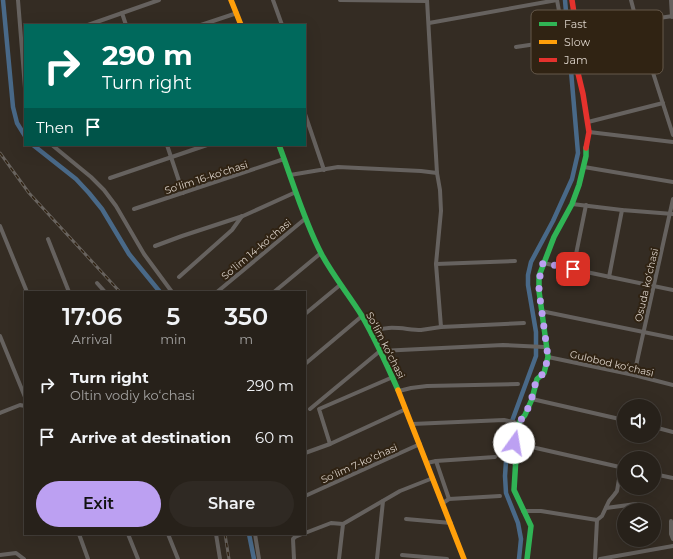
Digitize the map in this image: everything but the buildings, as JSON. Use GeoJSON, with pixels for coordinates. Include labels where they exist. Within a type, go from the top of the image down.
{"type":"FeatureCollection","features":[{"type":"Feature","properties":{"kind":"street"},"geometry":{"type":"LineString","coordinates":[[18,0],[24,75]]}},
{"type":"Feature","properties":{"kind":"street"},"geometry":{"type":"LineString","coordinates":[[91,24],[159,0]]}},
{"type":"Feature","properties":{"kind":"street"},"geometry":{"type":"LineString","coordinates":[[231,0],[241,24]]}},
{"type":"Feature","properties":{"kind":"street"},"geometry":{"type":"LineString","coordinates":[[273,0],[282,24]]}},
{"type":"Feature","properties":{"kind":"street"},"geometry":{"type":"LineString","coordinates":[[340,0],[427,1],[437,173],[440,190],[441,211],[436,264],[440,328]]}},
{"type":"Feature","properties":{"kind":"street"},"geometry":{"type":"LineString","coordinates":[[429,23],[557,0],[559,10]]}},
{"type":"Feature","properties":{"kind":"street"},"geometry":{"type":"LineString","coordinates":[[572,0],[574,10]]}},
{"type":"Feature","properties":{"kind":"street"},"geometry":{"type":"LineString","coordinates":[[631,0],[634,10]]}},
{"type":"Feature","properties":{"kind":"street"},"geometry":{"type":"LineString","coordinates":[[671,0],[672,16]]}},
{"type":"Feature","properties":{"kind":"street"},"geometry":{"type":"LineString","coordinates":[[122,13],[126,24]]}},
{"type":"Feature","properties":{"kind":"street"},"geometry":{"type":"LineString","coordinates":[[204,24],[236,13]]}},
{"type":"Feature","properties":{"kind":"street"},"geometry":{"type":"LineString","coordinates":[[516,47],[531,45]]}},
{"type":"Feature","properties":{"kind":"street"},"geometry":{"type":"LineString","coordinates":[[527,558],[531,526],[514,490],[516,457],[514,443],[518,423],[525,415],[532,399],[532,394],[537,379],[544,373],[548,357],[539,282],[543,263],[554,237],[572,204],[584,167],[588,122],[578,74]]}},
{"type":"Feature","properties":{"kind":"street"},"geometry":{"type":"LineString","coordinates":[[654,74],[673,135]]}},
{"type":"Feature","properties":{"kind":"street"},"geometry":{"type":"LineString","coordinates":[[588,122],[663,103]]}},
{"type":"Feature","properties":{"kind":"street"},"geometry":{"type":"LineString","coordinates":[[306,117],[324,170]]}},
{"type":"Feature","properties":{"kind":"street"},"geometry":{"type":"LineString","coordinates":[[588,132],[673,142]]}},
{"type":"Feature","properties":{"kind":"street"},"geometry":{"type":"LineString","coordinates":[[53,146],[91,177],[104,190],[116,206],[144,254],[171,291]]}},
{"type":"Feature","properties":{"kind":"street"},"geometry":{"type":"LineString","coordinates":[[167,146],[183,193]]}},
{"type":"Feature","properties":{"kind":"street"},"geometry":{"type":"LineString","coordinates":[[110,178],[204,146]]}},
{"type":"Feature","properties":{"kind":"street","name":"Soʻlim koʻchasi"},"geometry":{"type":"LineString","coordinates":[[279,146],[306,218],[321,253],[340,285],[362,316],[393,377],[464,559]]}},
{"type":"Feature","properties":{"kind":"street","name":"Soʻlim 16-koʻchasi"},"geometry":{"type":"LineString","coordinates":[[134,209],[284,159]]}},
{"type":"Feature","properties":{"kind":"street"},"geometry":{"type":"LineString","coordinates":[[290,175],[338,167],[437,173]]}},
{"type":"Feature","properties":{"kind":"street"},"geometry":{"type":"LineString","coordinates":[[584,167],[673,182]]}},
{"type":"Feature","properties":{"kind":"street"},"geometry":{"type":"LineString","coordinates":[[155,246],[243,216],[296,192]]}},
{"type":"Feature","properties":{"kind":"street","name":"Osuda koʻchasi"},"geometry":{"type":"LineString","coordinates":[[634,375],[671,214],[673,199]]}},
{"type":"Feature","properties":{"kind":"street"},"geometry":{"type":"LineString","coordinates":[[572,204],[671,214]]}},
{"type":"Feature","properties":{"kind":"street"},"geometry":{"type":"LineString","coordinates":[[573,269],[586,205]]}},
{"type":"Feature","properties":{"kind":"street"},"geometry":{"type":"LineString","coordinates":[[609,277],[622,210]]}},
{"type":"Feature","properties":{"kind":"street"},"geometry":{"type":"LineString","coordinates":[[179,277],[232,230],[243,216]]}},
{"type":"Feature","properties":{"kind":"street","name":"Soʻlim 14-koʻchasi"},"geometry":{"type":"LineString","coordinates":[[218,291],[306,218]]}},
{"type":"Feature","properties":{"kind":"street"},"geometry":{"type":"LineString","coordinates":[[0,226],[27,291]]}},
{"type":"Feature","properties":{"kind":"street"},"geometry":{"type":"LineString","coordinates":[[48,239],[69,291]]}},
{"type":"Feature","properties":{"kind":"street"},"geometry":{"type":"LineString","coordinates":[[275,291],[321,253]]}},
{"type":"Feature","properties":{"kind":"street"},"geometry":{"type":"LineString","coordinates":[[436,264],[515,261]]}},
{"type":"Feature","properties":{"kind":"street"},"geometry":{"type":"LineString","coordinates":[[543,263],[673,290]]}},
{"type":"Feature","properties":{"kind":"street"},"geometry":{"type":"LineString","coordinates":[[97,283],[104,291]]}},
{"type":"Feature","properties":{"kind":"street"},"geometry":{"type":"LineString","coordinates":[[306,313],[340,285]]}},
{"type":"Feature","properties":{"kind":"street"},"geometry":{"type":"LineString","coordinates":[[542,311],[673,338]]}},
{"type":"Feature","properties":{"kind":"street"},"geometry":{"type":"LineString","coordinates":[[306,363],[362,316]]}},
{"type":"Feature","properties":{"kind":"street"},"geometry":{"type":"LineString","coordinates":[[372,334],[377,330],[396,327],[421,330],[524,324]]}},
{"type":"Feature","properties":{"kind":"street"},"geometry":{"type":"LineString","coordinates":[[0,336],[24,395]]}},
{"type":"Feature","properties":{"kind":"street"},"geometry":{"type":"LineString","coordinates":[[306,411],[310,409],[380,351],[503,345],[546,348]]}},
{"type":"Feature","properties":{"kind":"street","name":"Gulobod koʻchasi"},"geometry":{"type":"LineString","coordinates":[[548,357],[634,375],[673,385]]}},
{"type":"Feature","properties":{"kind":"street"},"geometry":{"type":"LineString","coordinates":[[310,409],[318,409],[393,377]]}},
{"type":"Feature","properties":{"kind":"street"},"geometry":{"type":"LineString","coordinates":[[399,391],[427,386],[518,384]]}},
{"type":"Feature","properties":{"kind":"street"},"geometry":{"type":"LineString","coordinates":[[532,399],[617,418]]}},
{"type":"Feature","properties":{"kind":"street"},"geometry":{"type":"LineString","coordinates":[[0,413],[20,405],[24,406]]}},
{"type":"Feature","properties":{"kind":"street"},"geometry":{"type":"LineString","coordinates":[[318,409],[330,444]]}},
{"type":"Feature","properties":{"kind":"street"},"geometry":{"type":"LineString","coordinates":[[306,453],[330,444],[406,409]]}},
{"type":"Feature","properties":{"kind":"street"},"geometry":{"type":"LineString","coordinates":[[412,424],[504,420],[518,423]]}},
{"type":"Feature","properties":{"kind":"street"},"geometry":{"type":"LineString","coordinates":[[661,429],[673,432]]}},
{"type":"Feature","properties":{"kind":"street"},"geometry":{"type":"LineString","coordinates":[[514,443],[617,466]]}},
{"type":"Feature","properties":{"kind":"street","name":"Soʻlim 7-koʻchasi"},"geometry":{"type":"LineString","coordinates":[[306,496],[420,444]]}},
{"type":"Feature","properties":{"kind":"street"},"geometry":{"type":"LineString","coordinates":[[427,462],[495,457]]}},
{"type":"Feature","properties":{"kind":"street"},"geometry":{"type":"LineString","coordinates":[[436,461],[449,500]]}},
{"type":"Feature","properties":{"kind":"street"},"geometry":{"type":"LineString","coordinates":[[661,475],[673,478]]}},
{"type":"Feature","properties":{"kind":"street"},"geometry":{"type":"LineString","coordinates":[[306,533],[331,523],[343,524],[400,491],[433,478]]}},
{"type":"Feature","properties":{"kind":"street"},"geometry":{"type":"LineString","coordinates":[[523,511],[541,511],[597,520],[602,516],[617,488]]}},
{"type":"Feature","properties":{"kind":"street"},"geometry":{"type":"LineString","coordinates":[[443,503],[449,500],[500,496]]}},
{"type":"Feature","properties":{"kind":"street"},"geometry":{"type":"LineString","coordinates":[[377,559],[383,501]]}},
{"type":"Feature","properties":{"kind":"street"},"geometry":{"type":"LineString","coordinates":[[606,508],[617,507]]}},
{"type":"Feature","properties":{"kind":"street"},"geometry":{"type":"LineString","coordinates":[[406,519],[451,524]]}},
{"type":"Feature","properties":{"kind":"street"},"geometry":{"type":"LineString","coordinates":[[595,559],[597,520]]}},
{"type":"Feature","properties":{"kind":"street"},"geometry":{"type":"LineString","coordinates":[[671,521],[671,534],[673,539]]}},
{"type":"Feature","properties":{"kind":"street"},"geometry":{"type":"LineString","coordinates":[[339,559],[343,524]]}},
{"type":"Feature","properties":{"kind":"street"},"geometry":{"type":"LineString","coordinates":[[79,535],[88,559]]}},
{"type":"Feature","properties":{"kind":"street"},"geometry":{"type":"LineString","coordinates":[[128,535],[138,559]]}},
{"type":"Feature","properties":{"kind":"street"},"geometry":{"type":"LineString","coordinates":[[168,535],[178,559]]}},
{"type":"Feature","properties":{"kind":"street"},"geometry":{"type":"LineString","coordinates":[[216,535],[220,559]]}},
{"type":"Feature","properties":{"kind":"street"},"geometry":{"type":"LineString","coordinates":[[255,535],[259,559]]}},
{"type":"Feature","properties":{"kind":"street"},"geometry":{"type":"LineString","coordinates":[[294,559],[293,539],[301,535]]}},
{"type":"Feature","properties":{"kind":"street"},"geometry":{"type":"LineString","coordinates":[[600,559],[673,546]]}},
{"type":"Feature","properties":{"kind":"street"},"geometry":{"type":"LineString","coordinates":[[635,552],[635,559]]}},
{"type":"Feature","properties":{"kind":"street"},"geometry":{"type":"LineString","coordinates":[[0,555],[16,553],[24,559]]}},
{"type":"Feature","properties":{"kind":"street"},"geometry":{"type":"LineString","coordinates":[[402,555],[447,559]]}},
{"type":"Feature","properties":{"kind":"waterway"},"geometry":{"type":"LineString","coordinates":[[3,0],[13,107],[17,123],[24,134]]}},
{"type":"Feature","properties":{"kind":"waterway"},"geometry":{"type":"LineString","coordinates":[[565,0],[566,10]]}},
{"type":"Feature","properties":{"kind":"waterway"},"geometry":{"type":"LineString","coordinates":[[519,559],[521,539],[518,523],[506,493],[505,476],[508,432],[536,356],[536,332],[528,285],[528,275],[531,262],[553,221],[572,179],[578,153],[571,74]]}},
{"type":"Feature","properties":{"kind":"waterway"},"geometry":{"type":"LineString","coordinates":[[34,146],[76,179],[89,193],[102,209],[129,254],[159,291]]}},
{"type":"Feature","properties":{"kind":"waterway"},"geometry":{"type":"LineString","coordinates":[[249,535],[254,559]]}},
{"type":"Feature","properties":{"kind":"railway"},"geometry":{"type":"LineString","coordinates":[[0,153],[29,193],[119,291]]}},
{"type":"Feature","properties":{"kind":"railway"},"geometry":{"type":"LineString","coordinates":[[225,535],[229,559]]}},
{"type":"Feature","properties":{"kind":"traffic: fast"},"geometry":{"type":"LineString","coordinates":[[279,146],[304,215],[322,255],[367,325],[398,390]]}},
{"type":"Feature","properties":{"kind":"traffic: fast"},"geometry":{"type":"LineString","coordinates":[[527,559],[531,526],[514,490],[516,457],[514,443],[516,430],[532,399],[537,379],[544,373],[548,357],[539,291],[539,276],[554,237],[572,204],[579,185],[586,156],[586,148]]}},
{"type":"Feature","properties":{"kind":"traffic: slow"},"geometry":{"type":"LineString","coordinates":[[231,0],[241,24]]}},
{"type":"Feature","properties":{"kind":"traffic: slow"},"geometry":{"type":"LineString","coordinates":[[398,390],[464,559]]}},
{"type":"Feature","properties":{"kind":"traffic: jam"},"geometry":{"type":"LineString","coordinates":[[572,0],[574,10]]}},
{"type":"Feature","properties":{"kind":"traffic: jam"},"geometry":{"type":"LineString","coordinates":[[578,74],[589,132],[586,148]]}},
{"type":"Feature","properties":{"kind":"route"},"geometry":{"type":"LineString","coordinates":[[514,443],[516,430],[532,399],[532,394],[537,379],[544,373],[548,357],[539,291],[540,271],[543,263],[573,269]]}}]}
